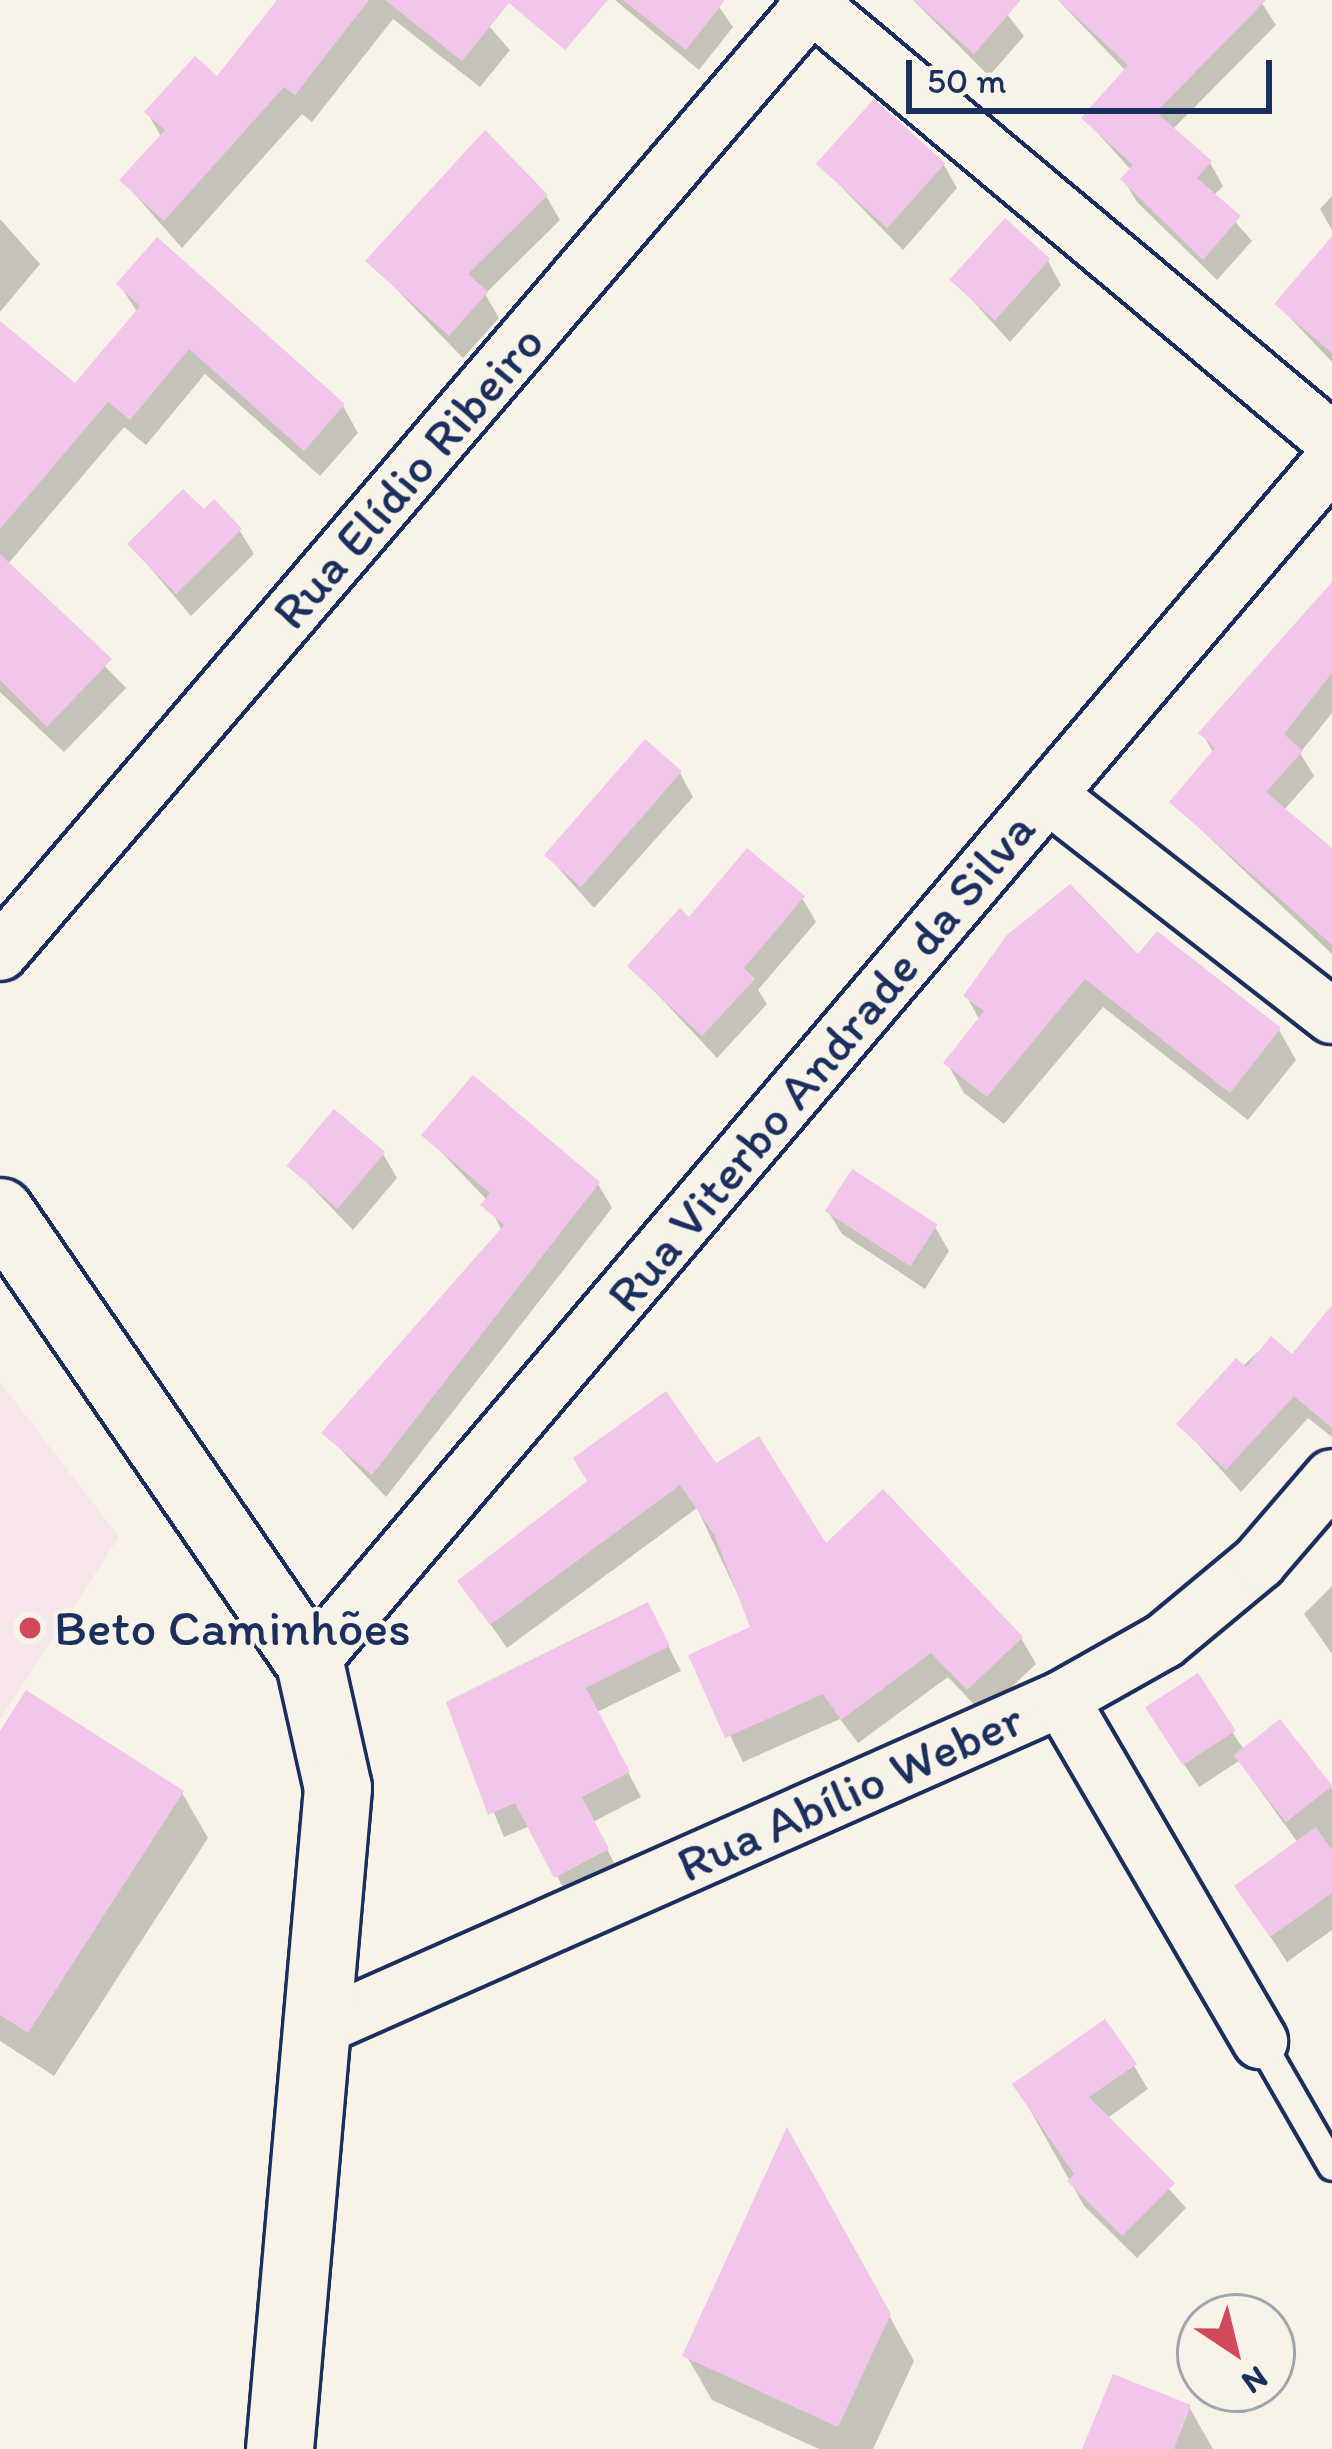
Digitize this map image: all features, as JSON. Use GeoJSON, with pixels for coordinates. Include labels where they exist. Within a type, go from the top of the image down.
{"type":"FeatureCollection","features":[{"type":"Feature","properties":{"kind":"street"},"geometry":{"type":"LineString","coordinates":[[812,2],[1332,440]]}},
{"type":"Feature","properties":{"kind":"street","name":"Rua Elídio Ribeiro"},"geometry":{"type":"LineString","coordinates":[[0,953],[812,2]]}},
{"type":"Feature","properties":{"kind":"street","name":"Rua Viterbo Andrade da Silva"},"geometry":{"type":"LineString","coordinates":[[310,1663],[1332,461]]}},
{"type":"Feature","properties":{"kind":"street"},"geometry":{"type":"LineString","coordinates":[[1048,795],[1332,1016]]}},
{"type":"Feature","properties":{"kind":"street"},"geometry":{"type":"LineString","coordinates":[[0,1212],[310,1663],[338,1788],[280,2449]]}},
{"type":"Feature","properties":{"kind":"street","name":"Rua Abílio Weber"},"geometry":{"type":"LineString","coordinates":[[316,2030],[1060,1699],[1180,1628],[1259,1562],[1332,1478]]}},
{"type":"Feature","properties":{"kind":"street"},"geometry":{"type":"LineString","coordinates":[[1060,1699],[1260,2041]]}},
{"type":"Feature","properties":{"kind":"lane"},"geometry":{"type":"LineString","coordinates":[[1260,2041],[1332,2166]]}},
{"type":"Feature","properties":{"kind":"shaded area","name":"Beto Caminhões"},"geometry":{"type":"Polygon","coordinates":[[[0,1382],[119,1537],[0,1719],[0,1382]]]}},
{"type":"Feature","properties":{"kind":"building"},"geometry":{"type":"Polygon","coordinates":[[[277,0],[369,0],[295,95],[284,87],[164,221],[119,180],[165,130],[144,112],[195,56],[217,76],[277,0]]]}},
{"type":"Feature","properties":{"kind":"building"},"geometry":{"type":"Polygon","coordinates":[[[385,0],[608,0],[565,50],[509,3],[462,61],[385,0]]]}},
{"type":"Feature","properties":{"kind":"building"},"geometry":{"type":"Polygon","coordinates":[[[623,0],[725,0],[686,50],[623,0]]]}},
{"type":"Feature","properties":{"kind":"building"},"geometry":{"type":"Polygon","coordinates":[[[913,0],[1021,0],[974,54],[913,0]]]}},
{"type":"Feature","properties":{"kind":"building"},"geometry":{"type":"Polygon","coordinates":[[[1058,0],[1266,0],[1156,112],[1212,161],[1197,178],[1241,216],[1203,260],[1120,179],[1133,165],[1081,118],[1128,65],[1058,0]]]}},
{"type":"Feature","properties":{"kind":"building"},"geometry":{"type":"Polygon","coordinates":[[[874,99],[945,163],[887,228],[816,164],[874,99]]]}},
{"type":"Feature","properties":{"kind":"building"},"geometry":{"type":"Polygon","coordinates":[[[485,130],[548,195],[468,274],[488,292],[449,336],[365,261],[485,130]]]}},
{"type":"Feature","properties":{"kind":"building"},"geometry":{"type":"Polygon","coordinates":[[[1005,218],[1050,259],[995,320],[949,280],[1005,218]]]}},
{"type":"Feature","properties":{"kind":"building"},"geometry":{"type":"Polygon","coordinates":[[[1332,236],[1332,353],[1274,304],[1332,236]]]}},
{"type":"Feature","properties":{"kind":"building"},"geometry":{"type":"Polygon","coordinates":[[[157,237],[345,404],[304,451],[189,349],[130,420],[108,402],[0,529],[0,321],[75,383],[140,306],[116,284],[157,237]]]}},
{"type":"Feature","properties":{"kind":"building"},"geometry":{"type":"Polygon","coordinates":[[[183,489],[204,509],[214,499],[242,529],[176,594],[127,544],[183,489]]]}},
{"type":"Feature","properties":{"kind":"building"},"geometry":{"type":"Polygon","coordinates":[[[0,554],[112,659],[47,727],[0,680],[0,554]]]}},
{"type":"Feature","properties":{"kind":"building"},"geometry":{"type":"Polygon","coordinates":[[[1332,582],[1332,673],[1284,734],[1303,751],[1266,792],[1332,848],[1332,945],[1169,802],[1215,748],[1198,733],[1332,582]]]}},
{"type":"Feature","properties":{"kind":"building"},"geometry":{"type":"Polygon","coordinates":[[[645,739],[682,771],[581,887],[544,855],[645,739]]]}},
{"type":"Feature","properties":{"kind":"building"},"geometry":{"type":"Polygon","coordinates":[[[747,848],[805,896],[744,968],[755,979],[702,1036],[627,966],[680,908],[689,917],[747,848]]]}},
{"type":"Feature","properties":{"kind":"building"},"geometry":{"type":"Polygon","coordinates":[[[1070,884],[1138,954],[1157,931],[1281,1028],[1230,1093],[1085,979],[987,1097],[943,1063],[984,1011],[963,996],[1007,935],[1070,884]]]}},
{"type":"Feature","properties":{"kind":"building"},"geometry":{"type":"Polygon","coordinates":[[[473,1075],[600,1182],[372,1475],[321,1433],[504,1225],[480,1205],[490,1193],[421,1135],[473,1075]]]}},
{"type":"Feature","properties":{"kind":"building"},"geometry":{"type":"Polygon","coordinates":[[[334,1109],[385,1152],[338,1209],[286,1166],[334,1109]]]}},
{"type":"Feature","properties":{"kind":"building"},"geometry":{"type":"Polygon","coordinates":[[[852,1169],[938,1225],[910,1266],[825,1211],[852,1169]]]}},
{"type":"Feature","properties":{"kind":"building"},"geometry":{"type":"Polygon","coordinates":[[[1332,1305],[1332,1428],[1294,1396],[1226,1470],[1176,1424],[1236,1358],[1246,1367],[1271,1336],[1292,1354],[1332,1305]]]}},
{"type":"Feature","properties":{"kind":"building"},"geometry":{"type":"Polygon","coordinates":[[[666,1391],[716,1463],[759,1436],[826,1543],[883,1489],[1023,1637],[967,1690],[931,1653],[841,1720],[823,1694],[725,1738],[688,1655],[750,1627],[715,1536],[680,1485],[490,1625],[457,1581],[587,1481],[573,1458],[666,1391]]]}},
{"type":"Feature","properties":{"kind":"building"},"geometry":{"type":"Polygon","coordinates":[[[648,1602],[670,1646],[586,1688],[630,1772],[582,1797],[609,1849],[554,1878],[515,1803],[488,1815],[446,1702],[648,1602]]]}},
{"type":"Feature","properties":{"kind":"building"},"geometry":{"type":"Polygon","coordinates":[[[1198,1673],[1236,1731],[1183,1765],[1145,1707],[1198,1673]]]}},
{"type":"Feature","properties":{"kind":"building"},"geometry":{"type":"Polygon","coordinates":[[[26,1690],[184,1791],[28,2033],[0,2015],[0,1731],[26,1690]]]}},
{"type":"Feature","properties":{"kind":"building"},"geometry":{"type":"Polygon","coordinates":[[[1280,1719],[1332,1786],[1286,1822],[1234,1755],[1280,1719]]]}},
{"type":"Feature","properties":{"kind":"building"},"geometry":{"type":"Polygon","coordinates":[[[1316,1827],[1332,1850],[1332,1893],[1270,1937],[1234,1886],[1316,1827]]]}},
{"type":"Feature","properties":{"kind":"building"},"geometry":{"type":"Polygon","coordinates":[[[1105,2019],[1137,2064],[1089,2097],[1175,2183],[1122,2236],[1067,2181],[1074,2174],[1012,2084],[1105,2019]]]}},
{"type":"Feature","properties":{"kind":"building"},"geometry":{"type":"Polygon","coordinates":[[[787,2127],[891,2314],[838,2427],[682,2356],[787,2127]]]}},
{"type":"Feature","properties":{"kind":"building"},"geometry":{"type":"Polygon","coordinates":[[[1113,2374],[1176,2399],[1176,2413],[1188,2413],[1174,2449],[1082,2449],[1113,2374]]]}},
{"type":"Feature","properties":{"kind":"place","name":"Beto Caminhões"},"geometry":{"type":"Point","coordinates":[30,1628]}}]}
